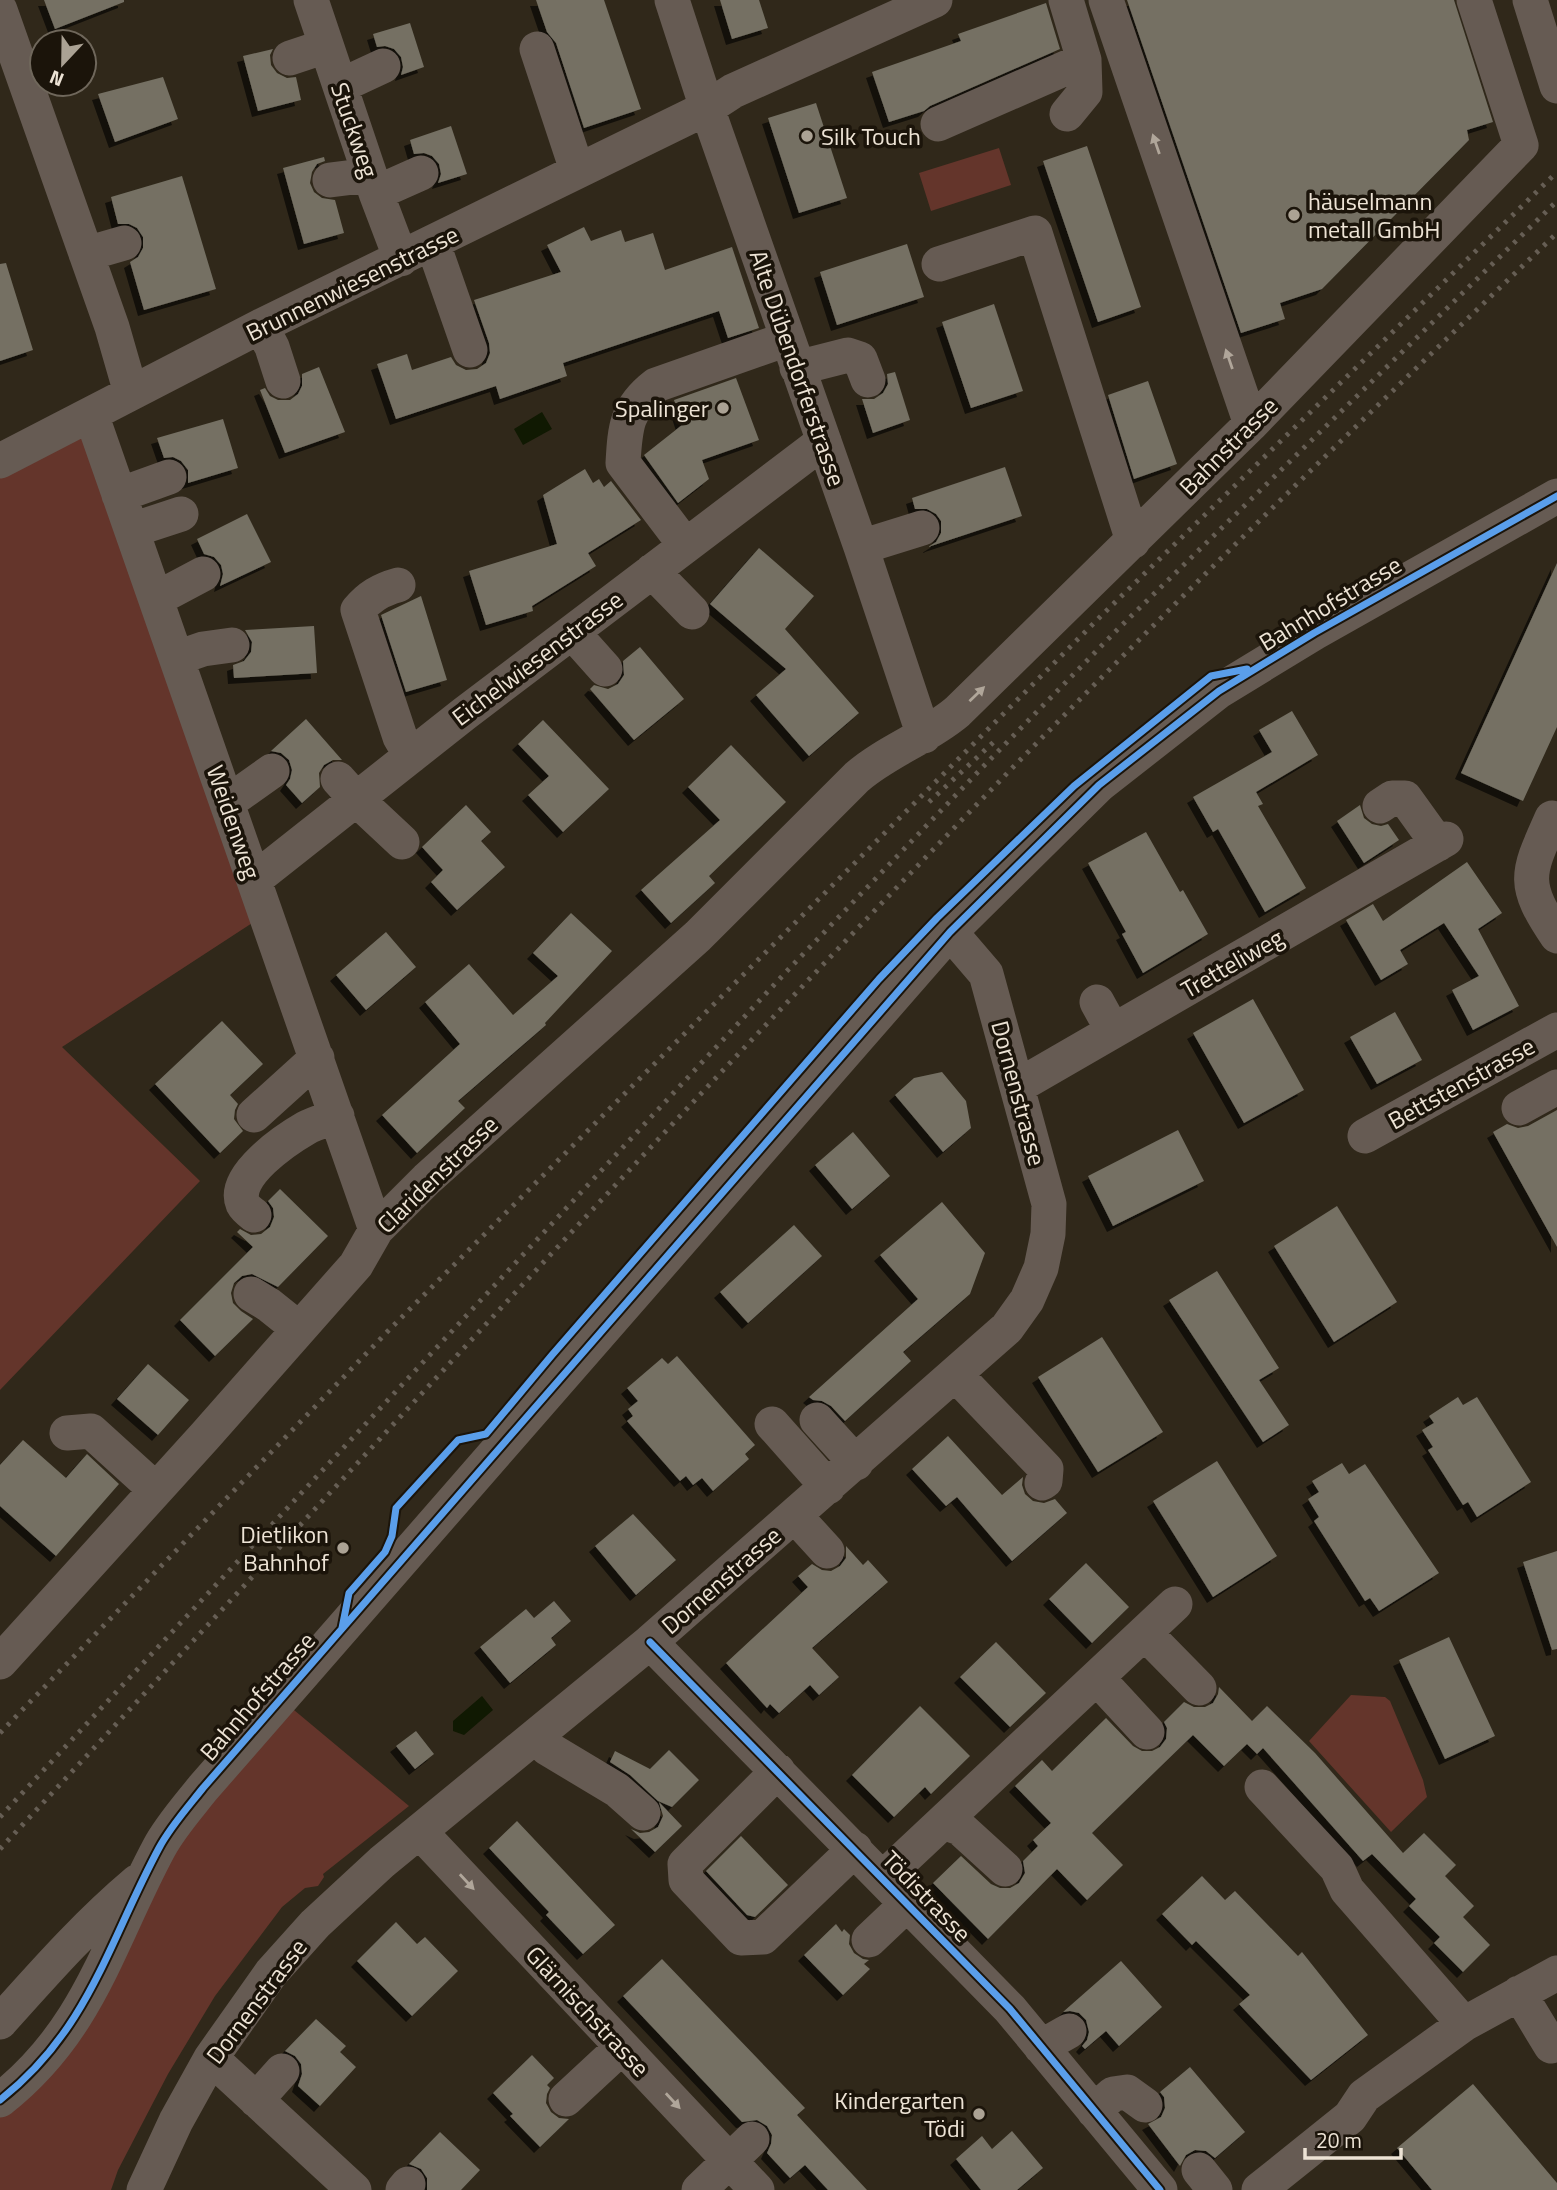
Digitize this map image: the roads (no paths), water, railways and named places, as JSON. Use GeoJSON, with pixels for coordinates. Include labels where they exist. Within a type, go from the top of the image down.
{"type":"FeatureCollection","features":[{"type":"Feature","properties":{"kind":"street","name":"Stuckweg"},"geometry":{"type":"LineString","coordinates":[[311,0],[401,260]]}},
{"type":"Feature","properties":{"kind":"street","name":"Alte Dübendorferstrasse"},"geometry":{"type":"LineString","coordinates":[[672,0],[924,736]]}},
{"type":"Feature","properties":{"kind":"street","name":"Brunnenwiesenstrasse"},"geometry":{"type":"LineString","coordinates":[[0,461],[261,327],[707,108],[733,91],[935,0]]}},
{"type":"Feature","properties":{"kind":"street"},"geometry":{"type":"LineString","coordinates":[[1066,0],[1084,60],[1085,92],[1067,114]]}},
{"type":"Feature","properties":{"kind":"street"},"geometry":{"type":"LineString","coordinates":[[1106,0],[1251,424]]}},
{"type":"Feature","properties":{"kind":"street","name":"Bahnstrasse"},"geometry":{"type":"LineString","coordinates":[[924,736],[957,712],[1133,541],[1251,424],[1521,145],[1474,0]]}},
{"type":"Feature","properties":{"kind":"street"},"geometry":{"type":"LineString","coordinates":[[1530,0],[1557,86]]}},
{"type":"Feature","properties":{"kind":"street"},"geometry":{"type":"LineString","coordinates":[[0,10],[81,260],[112,327],[131,393]]}},
{"type":"Feature","properties":{"kind":"street"},"geometry":{"type":"LineString","coordinates":[[290,58],[326,46]]}},
{"type":"Feature","properties":{"kind":"street"},"geometry":{"type":"LineString","coordinates":[[537,49],[577,170]]}},
{"type":"Feature","properties":{"kind":"street"},"geometry":{"type":"LineString","coordinates":[[939,124],[1084,60]]}},
{"type":"Feature","properties":{"kind":"street"},"geometry":{"type":"LineString","coordinates":[[340,86],[383,66]]}},
{"type":"Feature","properties":{"kind":"street"},"geometry":{"type":"LineString","coordinates":[[330,180],[373,184],[421,173]]}},
{"type":"Feature","properties":{"kind":"street"},"geometry":{"type":"LineString","coordinates":[[939,264],[1035,233],[1133,541]]}},
{"type":"Feature","properties":{"kind":"street"},"geometry":{"type":"LineString","coordinates":[[81,260],[124,243]]}},
{"type":"Feature","properties":{"kind":"street"},"geometry":{"type":"LineString","coordinates":[[433,244],[470,349]]}},
{"type":"Feature","properties":{"kind":"street"},"geometry":{"type":"LineString","coordinates":[[261,327],[272,347],[283,381]]}},
{"type":"Feature","properties":{"kind":"street"},"geometry":{"type":"LineString","coordinates":[[687,544],[623,463],[625,431],[638,399],[656,386],[792,354],[848,355],[860,359],[868,380]]}},
{"type":"Feature","properties":{"kind":"street","name":"Weidenweg"},"geometry":{"type":"LineString","coordinates":[[91,414],[376,1230]]}},
{"type":"Feature","properties":{"kind":"street","name":"Eichelwiesenstrasse"},"geometry":{"type":"LineString","coordinates":[[254,880],[347,789],[411,756],[824,441]]}},
{"type":"Feature","properties":{"kind":"street"},"geometry":{"type":"LineString","coordinates":[[120,495],[169,477]]}},
{"type":"Feature","properties":{"kind":"street","name":"Bahnhofstrasse"},"geometry":{"type":"LineString","coordinates":[[0,2100],[37,2068],[75,2019],[160,1846],[203,1788],[950,932],[1099,785],[1219,691],[1314,633],[1557,496]]}},
{"type":"Feature","properties":{"kind":"street"},"geometry":{"type":"LineString","coordinates":[[132,530],[181,514]]}},
{"type":"Feature","properties":{"kind":"street"},"geometry":{"type":"LineString","coordinates":[[861,547],[922,528]]}},
{"type":"Feature","properties":{"kind":"street"},"geometry":{"type":"LineString","coordinates":[[652,571],[692,611]]}},
{"type":"Feature","properties":{"kind":"street"},"geometry":{"type":"LineString","coordinates":[[156,599],[203,574]]}},
{"type":"Feature","properties":{"kind":"street"},"geometry":{"type":"LineString","coordinates":[[398,585],[383,589],[368,598],[358,610],[400,737],[411,756]]}},
{"type":"Feature","properties":{"kind":"street"},"geometry":{"type":"LineString","coordinates":[[572,632],[605,669]]}},
{"type":"Feature","properties":{"kind":"street"},"geometry":{"type":"LineString","coordinates":[[177,657],[202,649],[232,645]]}},
{"type":"Feature","properties":{"kind":"street","name":"Claridenstrasse"},"geometry":{"type":"LineString","coordinates":[[0,1662],[356,1265],[376,1230],[427,1179],[698,936],[857,777],[877,761],[924,736]]}},
{"type":"Feature","properties":{"kind":"street"},"geometry":{"type":"LineString","coordinates":[[227,803],[272,771]]}},
{"type":"Feature","properties":{"kind":"street"},"geometry":{"type":"LineString","coordinates":[[347,789],[402,842]]}},
{"type":"Feature","properties":{"kind":"street","name":"Tretteliweg"},"geometry":{"type":"LineString","coordinates":[[1018,1086],[1105,1017],[1442,842],[1405,798],[1392,798],[1380,806]]}},
{"type":"Feature","properties":{"kind":"street"},"geometry":{"type":"LineString","coordinates":[[1552,818],[1531,872],[1533,897],[1557,936]]}},
{"type":"Feature","properties":{"kind":"street","name":"Dornenstrasse"},"geometry":{"type":"LineString","coordinates":[[144,2190],[176,2121],[211,2058],[271,1973],[314,1924],[382,1862],[650,1642],[856,1463],[1007,1328],[1027,1300],[1041,1268],[1048,1234],[1049,1204],[986,974],[950,932]]}},
{"type":"Feature","properties":{"kind":"street","name":"Bettstenstrasse"},"geometry":{"type":"LineString","coordinates":[[1365,1136],[1557,1030]]}},
{"type":"Feature","properties":{"kind":"street"},"geometry":{"type":"LineString","coordinates":[[254,1115],[317,1059]]}},
{"type":"Feature","properties":{"kind":"street"},"geometry":{"type":"LineString","coordinates":[[1519,1108],[1557,1087]]}},
{"type":"Feature","properties":{"kind":"street"},"geometry":{"type":"LineString","coordinates":[[254,1215],[243,1205],[241,1195],[247,1178],[270,1153],[308,1127],[337,1116]]}},
{"type":"Feature","properties":{"kind":"street"},"geometry":{"type":"LineString","coordinates":[[251,1294],[269,1304],[299,1329]]}},
{"type":"Feature","properties":{"kind":"street"},"geometry":{"type":"LineString","coordinates":[[956,1375],[1046,1469],[1045,1481],[1042,1483]]}},
{"type":"Feature","properties":{"kind":"street"},"geometry":{"type":"LineString","coordinates":[[817,1420],[856,1463]]}},
{"type":"Feature","properties":{"kind":"street"},"geometry":{"type":"LineString","coordinates":[[772,1424],[828,1487]]}},
{"type":"Feature","properties":{"kind":"street"},"geometry":{"type":"LineString","coordinates":[[67,1433],[91,1431],[156,1490]]}},
{"type":"Feature","properties":{"kind":"street"},"geometry":{"type":"LineString","coordinates":[[795,1516],[827,1551]]}},
{"type":"Feature","properties":{"kind":"street"},"geometry":{"type":"LineString","coordinates":[[883,1878],[1175,1604]]}},
{"type":"Feature","properties":{"kind":"street"},"geometry":{"type":"LineString","coordinates":[[1145,1633],[1199,1688]]}},
{"type":"Feature","properties":{"kind":"street","name":"Tödistrasse"},"geometry":{"type":"LineString","coordinates":[[650,1642],[1010,2009],[1055,2038],[1094,2111],[1160,2190]]}},
{"type":"Feature","properties":{"kind":"street"},"geometry":{"type":"LineString","coordinates":[[1097,1678],[1147,1732]]}},
{"type":"Feature","properties":{"kind":"street"},"geometry":{"type":"LineString","coordinates":[[536,1736],[547,1748],[617,1790],[643,1812]]}},
{"type":"Feature","properties":{"kind":"street"},"geometry":{"type":"LineString","coordinates":[[778,1771],[685,1864],[686,1880],[741,1938],[763,1937],[855,1849]]}},
{"type":"Feature","properties":{"kind":"street"},"geometry":{"type":"LineString","coordinates":[[1262,1787],[1338,1868],[1347,1890],[1464,2024]]}},
{"type":"Feature","properties":{"kind":"street"},"geometry":{"type":"LineString","coordinates":[[943,1822],[960,1828],[1005,1869]]}},
{"type":"Feature","properties":{"kind":"street","name":"Glärnischstrasse"},"geometry":{"type":"LineString","coordinates":[[421,1832],[622,2047],[740,2150],[757,2190]]}},
{"type":"Feature","properties":{"kind":"street"},"geometry":{"type":"LineString","coordinates":[[0,2022],[103,1910],[145,1876]]}},
{"type":"Feature","properties":{"kind":"street"},"geometry":{"type":"LineString","coordinates":[[869,1940],[907,1904]]}},
{"type":"Feature","properties":{"kind":"street"},"geometry":{"type":"LineString","coordinates":[[1259,2190],[1350,2117],[1364,2096],[1464,2024],[1557,1973]]}},
{"type":"Feature","properties":{"kind":"street"},"geometry":{"type":"LineString","coordinates":[[1519,1993],[1550,2046]]}},
{"type":"Feature","properties":{"kind":"street"},"geometry":{"type":"LineString","coordinates":[[566,2099],[622,2047]]}},
{"type":"Feature","properties":{"kind":"street"},"geometry":{"type":"LineString","coordinates":[[211,2058],[354,2190]]}},
{"type":"Feature","properties":{"kind":"street"},"geometry":{"type":"LineString","coordinates":[[256,2101],[282,2071]]}},
{"type":"Feature","properties":{"kind":"street"},"geometry":{"type":"LineString","coordinates":[[1094,2111],[1113,2094],[1127,2092],[1145,2105]]}},
{"type":"Feature","properties":{"kind":"street"},"geometry":{"type":"LineString","coordinates":[[699,2190],[740,2150]]}},
{"type":"Feature","properties":{"kind":"railway"},"geometry":{"type":"LineString","coordinates":[[0,1733],[389,1330],[1101,616],[1557,172]]}},
{"type":"Feature","properties":{"kind":"railway"},"geometry":{"type":"LineString","coordinates":[[0,1817],[786,972],[977,773],[1118,629],[1557,201]]}},
{"type":"Feature","properties":{"kind":"railway"},"geometry":{"type":"LineString","coordinates":[[0,1849],[594,1208],[955,827],[1253,527],[1557,233]]}},
{"type":"Feature","properties":{"kind":"railway"},"geometry":{"type":"LineString","coordinates":[[929,802],[998,738]]}},
{"type":"Feature","properties":{"kind":"place","name":"Silk Touch"},"geometry":{"type":"Point","coordinates":[807,136]}},
{"type":"Feature","properties":{"kind":"place","name":"häuselmann metall GmbH"},"geometry":{"type":"Point","coordinates":[1294,215]}},
{"type":"Feature","properties":{"kind":"place","name":"Spalinger"},"geometry":{"type":"Point","coordinates":[723,408]}},
{"type":"Feature","properties":{"kind":"place","name":"Dietlikon Bahnhof"},"geometry":{"type":"Point","coordinates":[343,1548]}},
{"type":"Feature","properties":{"kind":"place","name":"Kindergarten Tödi"},"geometry":{"type":"Point","coordinates":[979,2114]}}]}
